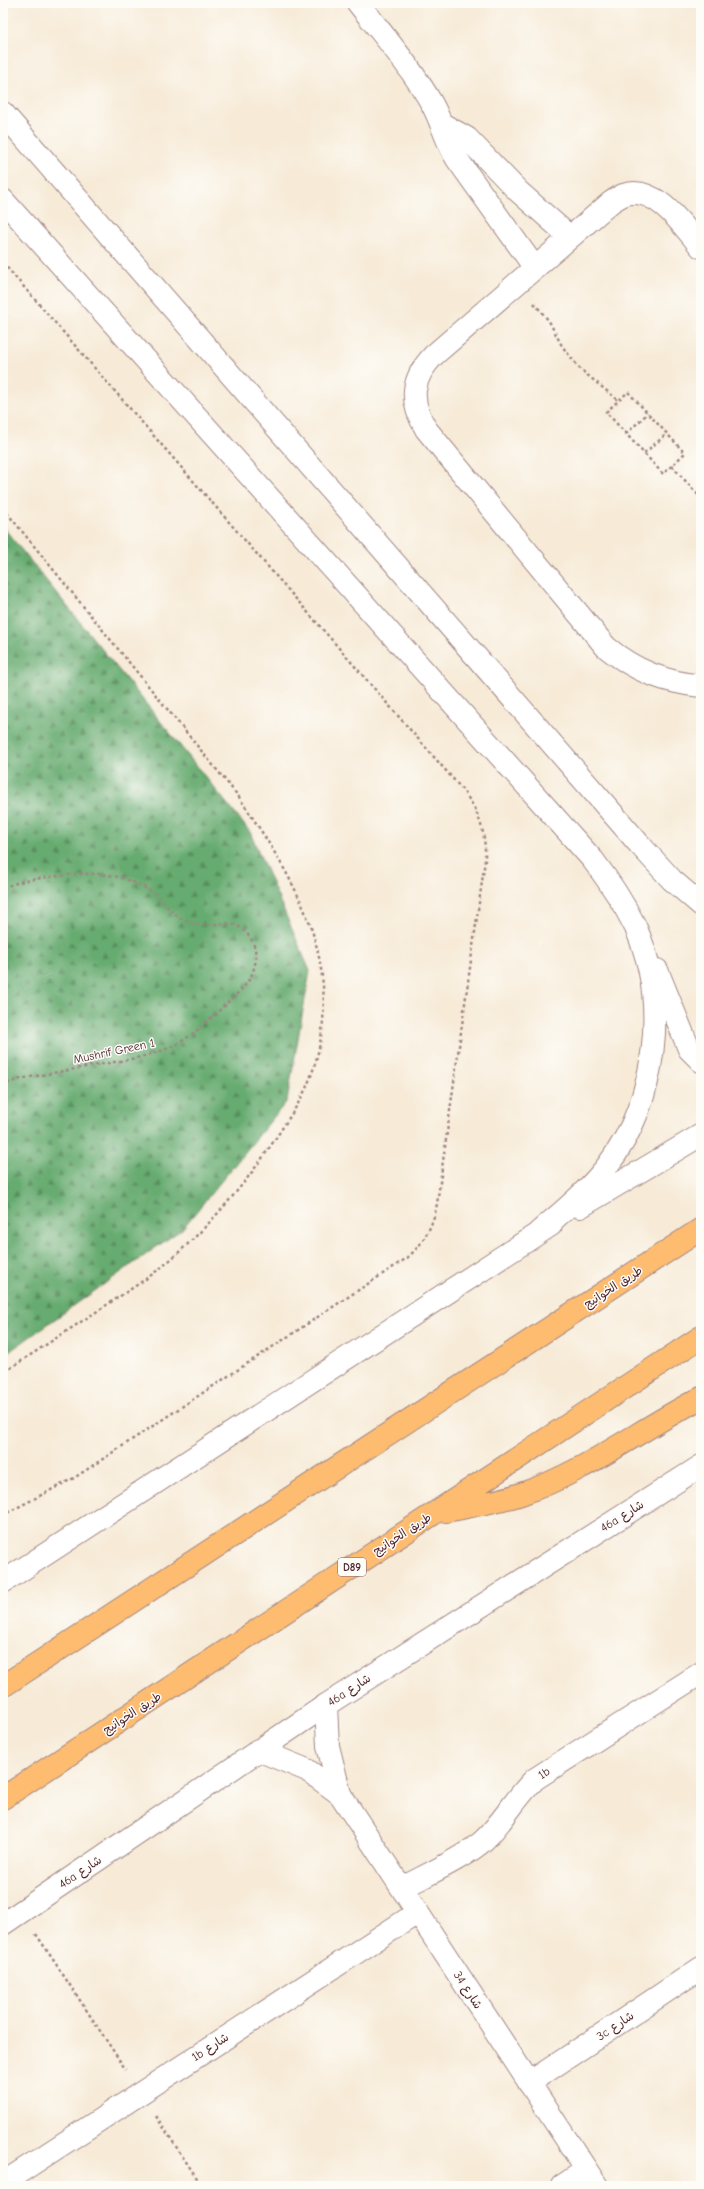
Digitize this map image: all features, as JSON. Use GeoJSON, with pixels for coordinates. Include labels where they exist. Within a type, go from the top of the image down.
{"type":"FeatureCollection","features":[{"type":"Feature","properties":{"kind":"highway","name":"طريق الخوانيج"},"geometry":{"type":"LineString","coordinates":[[3,1686],[701,1229]]}},
{"type":"Feature","properties":{"kind":"highway","name":"طريق الخوانيج"},"geometry":{"type":"LineString","coordinates":[[3,1798],[701,1337]]}},
{"type":"Feature","properties":{"kind":"highway"},"geometry":{"type":"LineString","coordinates":[[432,1515],[520,1494],[557,1479],[609,1453],[701,1398]]}},
{"type":"Feature","properties":{"kind":"street"},"geometry":{"type":"LineString","coordinates":[[358,3],[412,72],[442,124],[448,142],[457,159],[535,268]]}},
{"type":"Feature","properties":{"kind":"street"},"geometry":{"type":"LineString","coordinates":[[3,113],[640,845],[701,913]]}},
{"type":"Feature","properties":{"kind":"street"},"geometry":{"type":"LineString","coordinates":[[442,124],[467,138],[518,192],[570,238]]}},
{"type":"Feature","properties":{"kind":"street"},"geometry":{"type":"LineString","coordinates":[[701,247],[656,198],[640,193],[624,195],[610,203],[434,355],[423,367],[416,382],[414,398],[418,415],[426,429],[606,647],[622,660],[659,679],[701,686]]}},
{"type":"Feature","properties":{"kind":"street"},"geometry":{"type":"LineString","coordinates":[[3,200],[593,860],[617,892],[659,974],[689,1049],[701,1061]]}},
{"type":"Feature","properties":{"kind":"street"},"geometry":{"type":"LineString","coordinates":[[672,880],[701,905]]}},
{"type":"Feature","properties":{"kind":"street"},"geometry":{"type":"LineString","coordinates":[[538,1233],[588,1189],[608,1164],[625,1137],[639,1107],[650,1066],[654,1037],[653,1001],[648,966],[635,928]]}},
{"type":"Feature","properties":{"kind":"street"},"geometry":{"type":"LineString","coordinates":[[3,1582],[538,1233],[701,1135]]}},
{"type":"Feature","properties":{"kind":"street","name":"46a شارع"},"geometry":{"type":"LineString","coordinates":[[3,1924],[326,1705],[701,1466]]}},
{"type":"Feature","properties":{"kind":"street","name":"1b"},"geometry":{"type":"LineString","coordinates":[[402,1888],[482,1842],[497,1826],[520,1792],[535,1779],[701,1673]]}},
{"type":"Feature","properties":{"kind":"street","name":"شارع 34"},"geometry":{"type":"LineString","coordinates":[[326,1705],[329,1753],[340,1794],[591,2178]]}},
{"type":"Feature","properties":{"kind":"street","name":"شارع 34"},"geometry":{"type":"LineString","coordinates":[[258,1750],[294,1763],[340,1794]]}},
{"type":"Feature","properties":{"kind":"street","name":"1b شارع"},"geometry":{"type":"LineString","coordinates":[[3,2183],[417,1913]]}},
{"type":"Feature","properties":{"kind":"street","name":"3c شارع"},"geometry":{"type":"LineString","coordinates":[[529,2083],[701,1968]]}},
{"type":"Feature","properties":{"kind":"street"},"geometry":{"type":"LineString","coordinates":[[562,2186],[591,2178]]}},
{"type":"Feature","properties":{"kind":"path"},"geometry":{"type":"LineString","coordinates":[[3,263],[462,788],[479,814],[485,845],[484,868],[436,1204],[430,1228],[424,1240],[407,1258],[74,1478],[37,1499],[3,1515]]}},
{"type":"Feature","properties":{"kind":"path"},"geometry":{"type":"LineString","coordinates":[[516,284],[549,321],[558,340],[570,358],[585,373],[619,400]]}},
{"type":"Feature","properties":{"kind":"path"},"geometry":{"type":"LineString","coordinates":[[628,392],[648,413],[685,453],[663,474],[606,412],[628,392]]}},
{"type":"Feature","properties":{"kind":"path"},"geometry":{"type":"LineString","coordinates":[[626,434],[648,413]]}},
{"type":"Feature","properties":{"kind":"path"},"geometry":{"type":"LineString","coordinates":[[644,453],[667,434]]}},
{"type":"Feature","properties":{"kind":"path"},"geometry":{"type":"LineString","coordinates":[[672,466],[701,498]]}},
{"type":"Feature","properties":{"kind":"path"},"geometry":{"type":"LineString","coordinates":[[3,508],[239,797],[272,848],[300,901],[316,946],[321,967],[324,996],[323,1025],[318,1055],[308,1082],[273,1143],[222,1208],[194,1238],[163,1266],[3,1373]]}},
{"type":"Feature","properties":{"kind":"path","name":"Mushrif Green 1"},"geometry":{"type":"LineString","coordinates":[[3,888],[24,881],[85,873],[108,874],[131,880],[151,891],[177,916],[188,923],[202,926],[228,924],[240,927],[250,937],[256,949],[256,963],[252,975],[244,987],[204,1024],[173,1046],[138,1058],[20,1079],[3,1085]]}},
{"type":"Feature","properties":{"kind":"path"},"geometry":{"type":"LineString","coordinates":[[22,1912],[202,2186]]}},
{"type":"Feature","properties":{"kind":"green space"},"geometry":{"type":"Polygon","coordinates":[[[3,527],[250,832],[310,971],[287,1101],[182,1229],[3,1356],[3,527]]]}}]}
